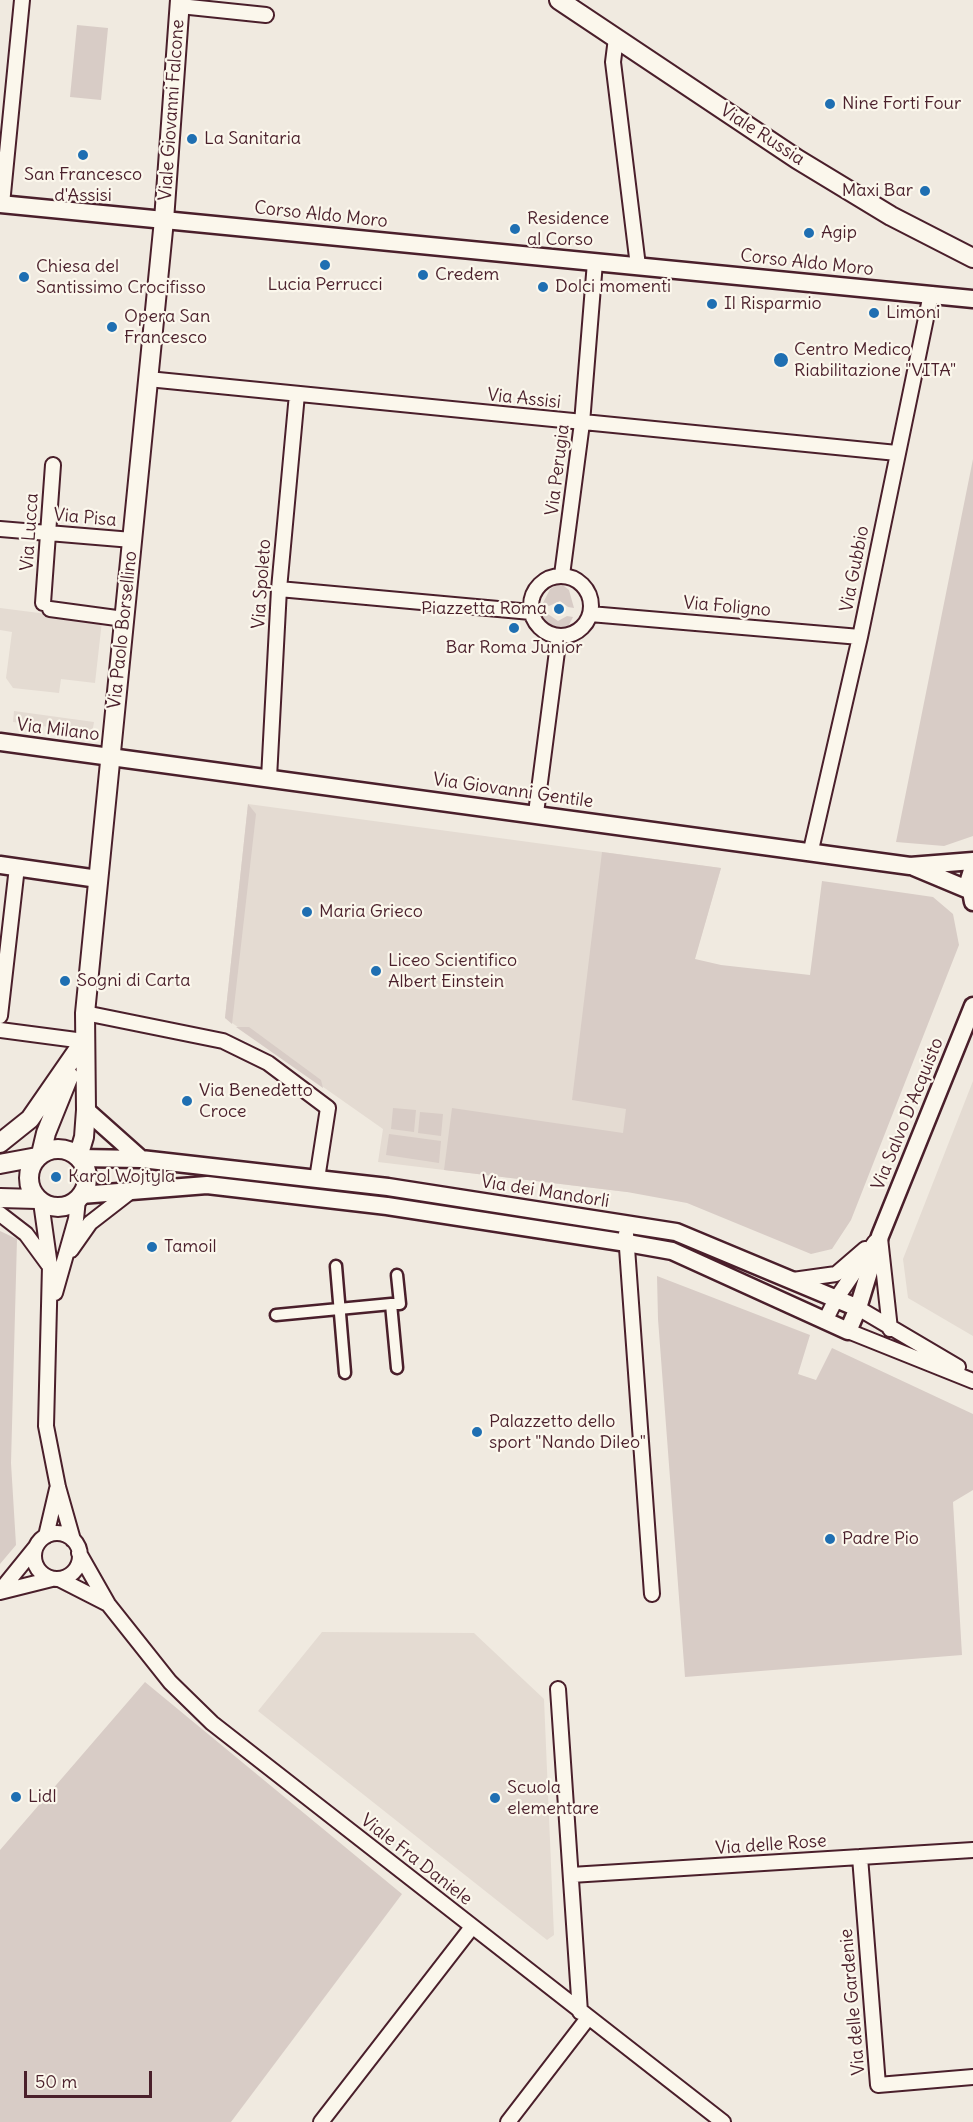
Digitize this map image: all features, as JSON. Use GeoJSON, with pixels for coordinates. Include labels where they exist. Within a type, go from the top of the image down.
{"type":"FeatureCollection","features":[{"type":"Feature","properties":{"kind":"main road","name":"Viale Russia"},"geometry":{"type":"LineString","coordinates":[[559,0],[797,159],[891,216],[973,258]]}},
{"type":"Feature","properties":{"kind":"main road","name":"Viale Giovanni Falcone"},"geometry":{"type":"LineString","coordinates":[[164,220],[180,3]]}},
{"type":"Feature","properties":{"kind":"main road","name":"Via Paolo Borsellino"},"geometry":{"type":"LineString","coordinates":[[78,1157],[84,1137],[86,1110],[85,1013],[164,220]]}},
{"type":"Feature","properties":{"kind":"main road"},"geometry":{"type":"LineString","coordinates":[[0,1143],[30,1119],[84,1041]]}},
{"type":"Feature","properties":{"kind":"main road"},"geometry":{"type":"LineString","coordinates":[[0,1164],[39,1155],[62,1149],[78,1157],[84,1164],[87,1180],[79,1197],[64,1206],[48,1205],[39,1200],[32,1191],[29,1173],[39,1155],[45,1132],[84,1041]]}},
{"type":"Feature","properties":{"kind":"main road"},"geometry":{"type":"LineString","coordinates":[[0,1198],[39,1200]]}},
{"type":"Feature","properties":{"kind":"street"},"geometry":{"type":"LineString","coordinates":[[1,204],[22,0]]}},
{"type":"Feature","properties":{"kind":"street"},"geometry":{"type":"LineString","coordinates":[[180,3],[266,15]]}},
{"type":"Feature","properties":{"kind":"street"},"geometry":{"type":"LineString","coordinates":[[616,38],[613,62],[638,266]]}},
{"type":"Feature","properties":{"kind":"street"},"geometry":{"type":"LineString","coordinates":[[0,81],[14,82]]}},
{"type":"Feature","properties":{"kind":"street","name":"Corso Aldo Moro"},"geometry":{"type":"LineString","coordinates":[[1,204],[973,299]]}},
{"type":"Feature","properties":{"kind":"street","name":"Via Perugia"},"geometry":{"type":"LineString","coordinates":[[562,575],[582,423],[595,262]]}},
{"type":"Feature","properties":{"kind":"street","name":"Via Gubbio"},"geometry":{"type":"LineString","coordinates":[[811,850],[860,637],[931,294]]}},
{"type":"Feature","properties":{"kind":"street","name":"Via Assisi"},"geometry":{"type":"LineString","coordinates":[[148,379],[897,453]]}},
{"type":"Feature","properties":{"kind":"street","name":"Via Spoleto"},"geometry":{"type":"LineString","coordinates":[[269,778],[279,589],[297,394]]}},
{"type":"Feature","properties":{"kind":"street","name":"Via Lucca"},"geometry":{"type":"LineString","coordinates":[[53,465],[46,606],[124,620]]}},
{"type":"Feature","properties":{"kind":"street","name":"Via Pisa"},"geometry":{"type":"LineString","coordinates":[[0,529],[132,540]]}},
{"type":"Feature","properties":{"kind":"street"},"geometry":{"type":"LineString","coordinates":[[562,575],[571,577],[586,588],[592,605],[590,614],[579,631],[559,636],[541,629],[531,612],[533,594],[538,586],[553,576],[562,575]]}},
{"type":"Feature","properties":{"kind":"street"},"geometry":{"type":"LineString","coordinates":[[279,589],[531,612]]}},
{"type":"Feature","properties":{"kind":"street","name":"Via Foligno"},"geometry":{"type":"LineString","coordinates":[[590,614],[860,637]]}},
{"type":"Feature","properties":{"kind":"street"},"geometry":{"type":"LineString","coordinates":[[536,813],[559,636]]}},
{"type":"Feature","properties":{"kind":"street","name":"Via Milano"},"geometry":{"type":"LineString","coordinates":[[0,742],[110,757]]}},
{"type":"Feature","properties":{"kind":"street","name":"Via Giovanni Gentile"},"geometry":{"type":"LineString","coordinates":[[110,757],[811,850],[910,866],[973,861]]}},
{"type":"Feature","properties":{"kind":"street"},"geometry":{"type":"LineString","coordinates":[[0,865],[98,879]]}},
{"type":"Feature","properties":{"kind":"street","name":"Via Giovanni Gentile"},"geometry":{"type":"LineString","coordinates":[[910,866],[971,896]]}},
{"type":"Feature","properties":{"kind":"street"},"geometry":{"type":"LineString","coordinates":[[0,1016],[17,867]]}},
{"type":"Feature","properties":{"kind":"street"},"geometry":{"type":"LineString","coordinates":[[971,896],[973,867]]}},
{"type":"Feature","properties":{"kind":"street","name":"Via Salvo D'Acquisto"},"geometry":{"type":"LineString","coordinates":[[848,1331],[858,1308],[880,1236],[973,1006]]}},
{"type":"Feature","properties":{"kind":"street"},"geometry":{"type":"LineString","coordinates":[[85,1013],[223,1041],[268,1063],[328,1108],[316,1179]]}},
{"type":"Feature","properties":{"kind":"street"},"geometry":{"type":"LineString","coordinates":[[0,1030],[84,1041]]}},
{"type":"Feature","properties":{"kind":"street"},"geometry":{"type":"LineString","coordinates":[[86,1110],[141,1159]]}},
{"type":"Feature","properties":{"kind":"street","name":"Via dei Mandorli"},"geometry":{"type":"LineString","coordinates":[[78,1157],[141,1159],[388,1187],[676,1232],[858,1308],[973,1376]]}},
{"type":"Feature","properties":{"kind":"street"},"geometry":{"type":"LineString","coordinates":[[79,1197],[207,1185],[387,1206],[672,1251],[848,1331],[973,1381]]}},
{"type":"Feature","properties":{"kind":"street"},"geometry":{"type":"LineString","coordinates":[[66,1257],[90,1223],[130,1192]]}},
{"type":"Feature","properties":{"kind":"street","name":"Viale Fra Daniele"},"geometry":{"type":"LineString","coordinates":[[50,1307],[66,1257],[79,1197]]}},
{"type":"Feature","properties":{"kind":"street","name":"Viale Fra Daniele"},"geometry":{"type":"LineString","coordinates":[[39,1200],[50,1266],[46,1426],[58,1487],[76,1546],[108,1604],[170,1682],[212,1723],[723,2122]]}},
{"type":"Feature","properties":{"kind":"street"},"geometry":{"type":"LineString","coordinates":[[0,1214],[26,1234],[50,1266]]}},
{"type":"Feature","properties":{"kind":"street"},"geometry":{"type":"LineString","coordinates":[[626,1224],[652,1594]]}},
{"type":"Feature","properties":{"kind":"street"},"geometry":{"type":"LineString","coordinates":[[793,1280],[836,1274],[880,1236]]}},
{"type":"Feature","properties":{"kind":"street"},"geometry":{"type":"LineString","coordinates":[[880,1236],[890,1329]]}},
{"type":"Feature","properties":{"kind":"street","name":"Via Salvo D'Acquisto"},"geometry":{"type":"LineString","coordinates":[[825,1321],[836,1299],[880,1236]]}},
{"type":"Feature","properties":{"kind":"street"},"geometry":{"type":"LineString","coordinates":[[336,1266],[345,1373]]}},
{"type":"Feature","properties":{"kind":"street"},"geometry":{"type":"LineString","coordinates":[[276,1316],[400,1304],[397,1275]]}},
{"type":"Feature","properties":{"kind":"street"},"geometry":{"type":"LineString","coordinates":[[391,1304],[397,1368]]}},
{"type":"Feature","properties":{"kind":"street","name":"Viale Fra Daniele"},"geometry":{"type":"LineString","coordinates":[[58,1487],[41,1541],[36,1566],[55,1579],[108,1604]]}},
{"type":"Feature","properties":{"kind":"street"},"geometry":{"type":"LineString","coordinates":[[60,1534],[76,1546],[77,1567],[66,1577],[0,1592],[41,1541],[60,1534]]}},
{"type":"Feature","properties":{"kind":"street"},"geometry":{"type":"LineString","coordinates":[[508,2122],[584,2015],[578,1981],[558,1689]]}},
{"type":"Feature","properties":{"kind":"street","name":"Via delle Rose"},"geometry":{"type":"LineString","coordinates":[[571,1875],[973,1850]]}},
{"type":"Feature","properties":{"kind":"street","name":"Via delle Gardenie"},"geometry":{"type":"LineString","coordinates":[[860,1857],[878,2085],[973,2078]]}},
{"type":"Feature","properties":{"kind":"street"},"geometry":{"type":"LineString","coordinates":[[321,2122],[472,1928]]}},
{"type":"Feature","properties":{"kind":"street"},"geometry":{"type":"LineString","coordinates":[[548,1987],[578,1981]]}},
{"type":"Feature","properties":{"kind":"street"},"geometry":{"type":"LineString","coordinates":[[567,2002],[578,1981]]}},
{"type":"Feature","properties":{"kind":"shaded area"},"geometry":{"type":"Polygon","coordinates":[[[77,25],[108,28],[101,100],[70,97],[77,25]]]}},
{"type":"Feature","properties":{"kind":"shaded area"},"geometry":{"type":"Polygon","coordinates":[[[973,459],[973,836],[944,846],[896,842],[973,459]]]}},
{"type":"Feature","properties":{"kind":"shaded area"},"geometry":{"type":"Polygon","coordinates":[[[560,583],[569,590],[574,608],[560,601],[549,606],[543,603],[550,589],[560,583]]]}},
{"type":"Feature","properties":{"kind":"shaded area"},"geometry":{"type":"Polygon","coordinates":[[[0,608],[102,621],[95,683],[61,679],[59,693],[13,688],[6,678],[12,632],[0,630],[0,608]]]}},
{"type":"Feature","properties":{"kind":"shaded area"},"geometry":{"type":"Polygon","coordinates":[[[548,614],[558,621],[567,616],[573,617],[565,633],[555,638],[546,630],[542,616],[548,614]]]}},
{"type":"Feature","properties":{"kind":"shaded area"},"geometry":{"type":"Polygon","coordinates":[[[14,711],[94,722],[92,733],[13,722],[14,711]]]}},
{"type":"Feature","properties":{"kind":"shaded area"},"geometry":{"type":"Polygon","coordinates":[[[248,804],[721,868],[627,1192],[378,1162],[383,1129],[225,1018],[248,804]]]}},
{"type":"Feature","properties":{"kind":"shaded area"},"geometry":{"type":"Polygon","coordinates":[[[248,804],[256,814],[232,1024],[225,1018],[248,804]]]}},
{"type":"Feature","properties":{"kind":"shaded area"},"geometry":{"type":"Polygon","coordinates":[[[602,852],[721,868],[695,959],[721,965],[810,975],[822,881],[933,897],[953,914],[959,945],[851,1220],[832,1249],[811,1254],[687,1203],[627,1192],[444,1170],[452,1108],[623,1133],[626,1109],[572,1100],[602,852]]]}},
{"type":"Feature","properties":{"kind":"shaded area"},"geometry":{"type":"Polygon","coordinates":[[[236,1027],[249,1027],[321,1080],[323,1088],[236,1027]]]}},
{"type":"Feature","properties":{"kind":"shaded area"},"geometry":{"type":"Polygon","coordinates":[[[973,1081],[973,1336],[908,1298],[903,1259],[973,1081]]]}},
{"type":"Feature","properties":{"kind":"shaded area"},"geometry":{"type":"Polygon","coordinates":[[[393,1108],[416,1110],[414,1132],[391,1129],[393,1108]]]}},
{"type":"Feature","properties":{"kind":"shaded area"},"geometry":{"type":"Polygon","coordinates":[[[420,1112],[443,1114],[441,1136],[418,1133],[420,1112]]]}},
{"type":"Feature","properties":{"kind":"shaded area"},"geometry":{"type":"Polygon","coordinates":[[[389,1134],[441,1141],[439,1163],[386,1155],[389,1134]]]}},
{"type":"Feature","properties":{"kind":"shaded area"},"geometry":{"type":"Polygon","coordinates":[[[0,1231],[17,1239],[11,1463],[16,1545],[0,1564],[0,1231]]]}},
{"type":"Feature","properties":{"kind":"shaded area"},"geometry":{"type":"Polygon","coordinates":[[[657,1276],[810,1335],[798,1374],[816,1380],[832,1348],[973,1414],[973,1490],[953,1502],[962,1655],[685,1677],[658,1319],[657,1276]]]}},
{"type":"Feature","properties":{"kind":"shaded area"},"geometry":{"type":"Polygon","coordinates":[[[322,1632],[474,1633],[544,1699],[554,1935],[547,1940],[258,1711],[322,1632]]]}},
{"type":"Feature","properties":{"kind":"shaded area"},"geometry":{"type":"Polygon","coordinates":[[[145,1682],[402,1894],[231,2122],[0,2122],[0,1850],[145,1682]]]}},
{"type":"Feature","properties":{"kind":"place","name":"Nine Forti Four"},"geometry":{"type":"Point","coordinates":[830,104]}},
{"type":"Feature","properties":{"kind":"place","name":"La Sanitaria"},"geometry":{"type":"Point","coordinates":[192,139]}},
{"type":"Feature","properties":{"kind":"place","name":"San Francesco d'Assisi"},"geometry":{"type":"Point","coordinates":[83,155]}},
{"type":"Feature","properties":{"kind":"place","name":"Maxi Bar"},"geometry":{"type":"Point","coordinates":[925,191]}},
{"type":"Feature","properties":{"kind":"place","name":"Residence al Corso"},"geometry":{"type":"Point","coordinates":[515,229]}},
{"type":"Feature","properties":{"kind":"place","name":"Agip"},"geometry":{"type":"Point","coordinates":[809,233]}},
{"type":"Feature","properties":{"kind":"place","name":"Lucia Perrucci"},"geometry":{"type":"Point","coordinates":[325,265]}},
{"type":"Feature","properties":{"kind":"place","name":"Credem"},"geometry":{"type":"Point","coordinates":[423,275]}},
{"type":"Feature","properties":{"kind":"place","name":"Chiesa del Santissimo Crocifisso"},"geometry":{"type":"Point","coordinates":[24,277]}},
{"type":"Feature","properties":{"kind":"place","name":"Dolci momenti"},"geometry":{"type":"Point","coordinates":[543,287]}},
{"type":"Feature","properties":{"kind":"place","name":"Il Risparmio"},"geometry":{"type":"Point","coordinates":[712,304]}},
{"type":"Feature","properties":{"kind":"place","name":"Limoni"},"geometry":{"type":"Point","coordinates":[874,313]}},
{"type":"Feature","properties":{"kind":"place","name":"Opera San Francesco"},"geometry":{"type":"Point","coordinates":[112,327]}},
{"type":"Feature","properties":{"kind":"place","name":"Centro Medico Riabilitazione \"VITA\""},"geometry":{"type":"Point","coordinates":[781,360]}},
{"type":"Feature","properties":{"kind":"place","name":"Piazzetta Roma"},"geometry":{"type":"Point","coordinates":[559,609]}},
{"type":"Feature","properties":{"kind":"place","name":"Bar Roma Junior"},"geometry":{"type":"Point","coordinates":[514,628]}},
{"type":"Feature","properties":{"kind":"place","name":"Maria Grieco"},"geometry":{"type":"Point","coordinates":[307,912]}},
{"type":"Feature","properties":{"kind":"place","name":"Liceo Scientifico Albert Einstein"},"geometry":{"type":"Point","coordinates":[376,971]}},
{"type":"Feature","properties":{"kind":"place","name":"Sogni di Carta"},"geometry":{"type":"Point","coordinates":[65,981]}},
{"type":"Feature","properties":{"kind":"place","name":"Via Benedetto Croce"},"geometry":{"type":"Point","coordinates":[187,1101]}},
{"type":"Feature","properties":{"kind":"place","name":"Karol Wojtyla"},"geometry":{"type":"Point","coordinates":[56,1177]}},
{"type":"Feature","properties":{"kind":"place","name":"Tamoil"},"geometry":{"type":"Point","coordinates":[152,1247]}},
{"type":"Feature","properties":{"kind":"place","name":"Palazzetto dello sport \"Nando Dileo\""},"geometry":{"type":"Point","coordinates":[477,1432]}},
{"type":"Feature","properties":{"kind":"place","name":"Padre Pio"},"geometry":{"type":"Point","coordinates":[830,1539]}},
{"type":"Feature","properties":{"kind":"place","name":"Lidl"},"geometry":{"type":"Point","coordinates":[16,1797]}},
{"type":"Feature","properties":{"kind":"place","name":"Scuola elementare"},"geometry":{"type":"Point","coordinates":[495,1798]}}]}
